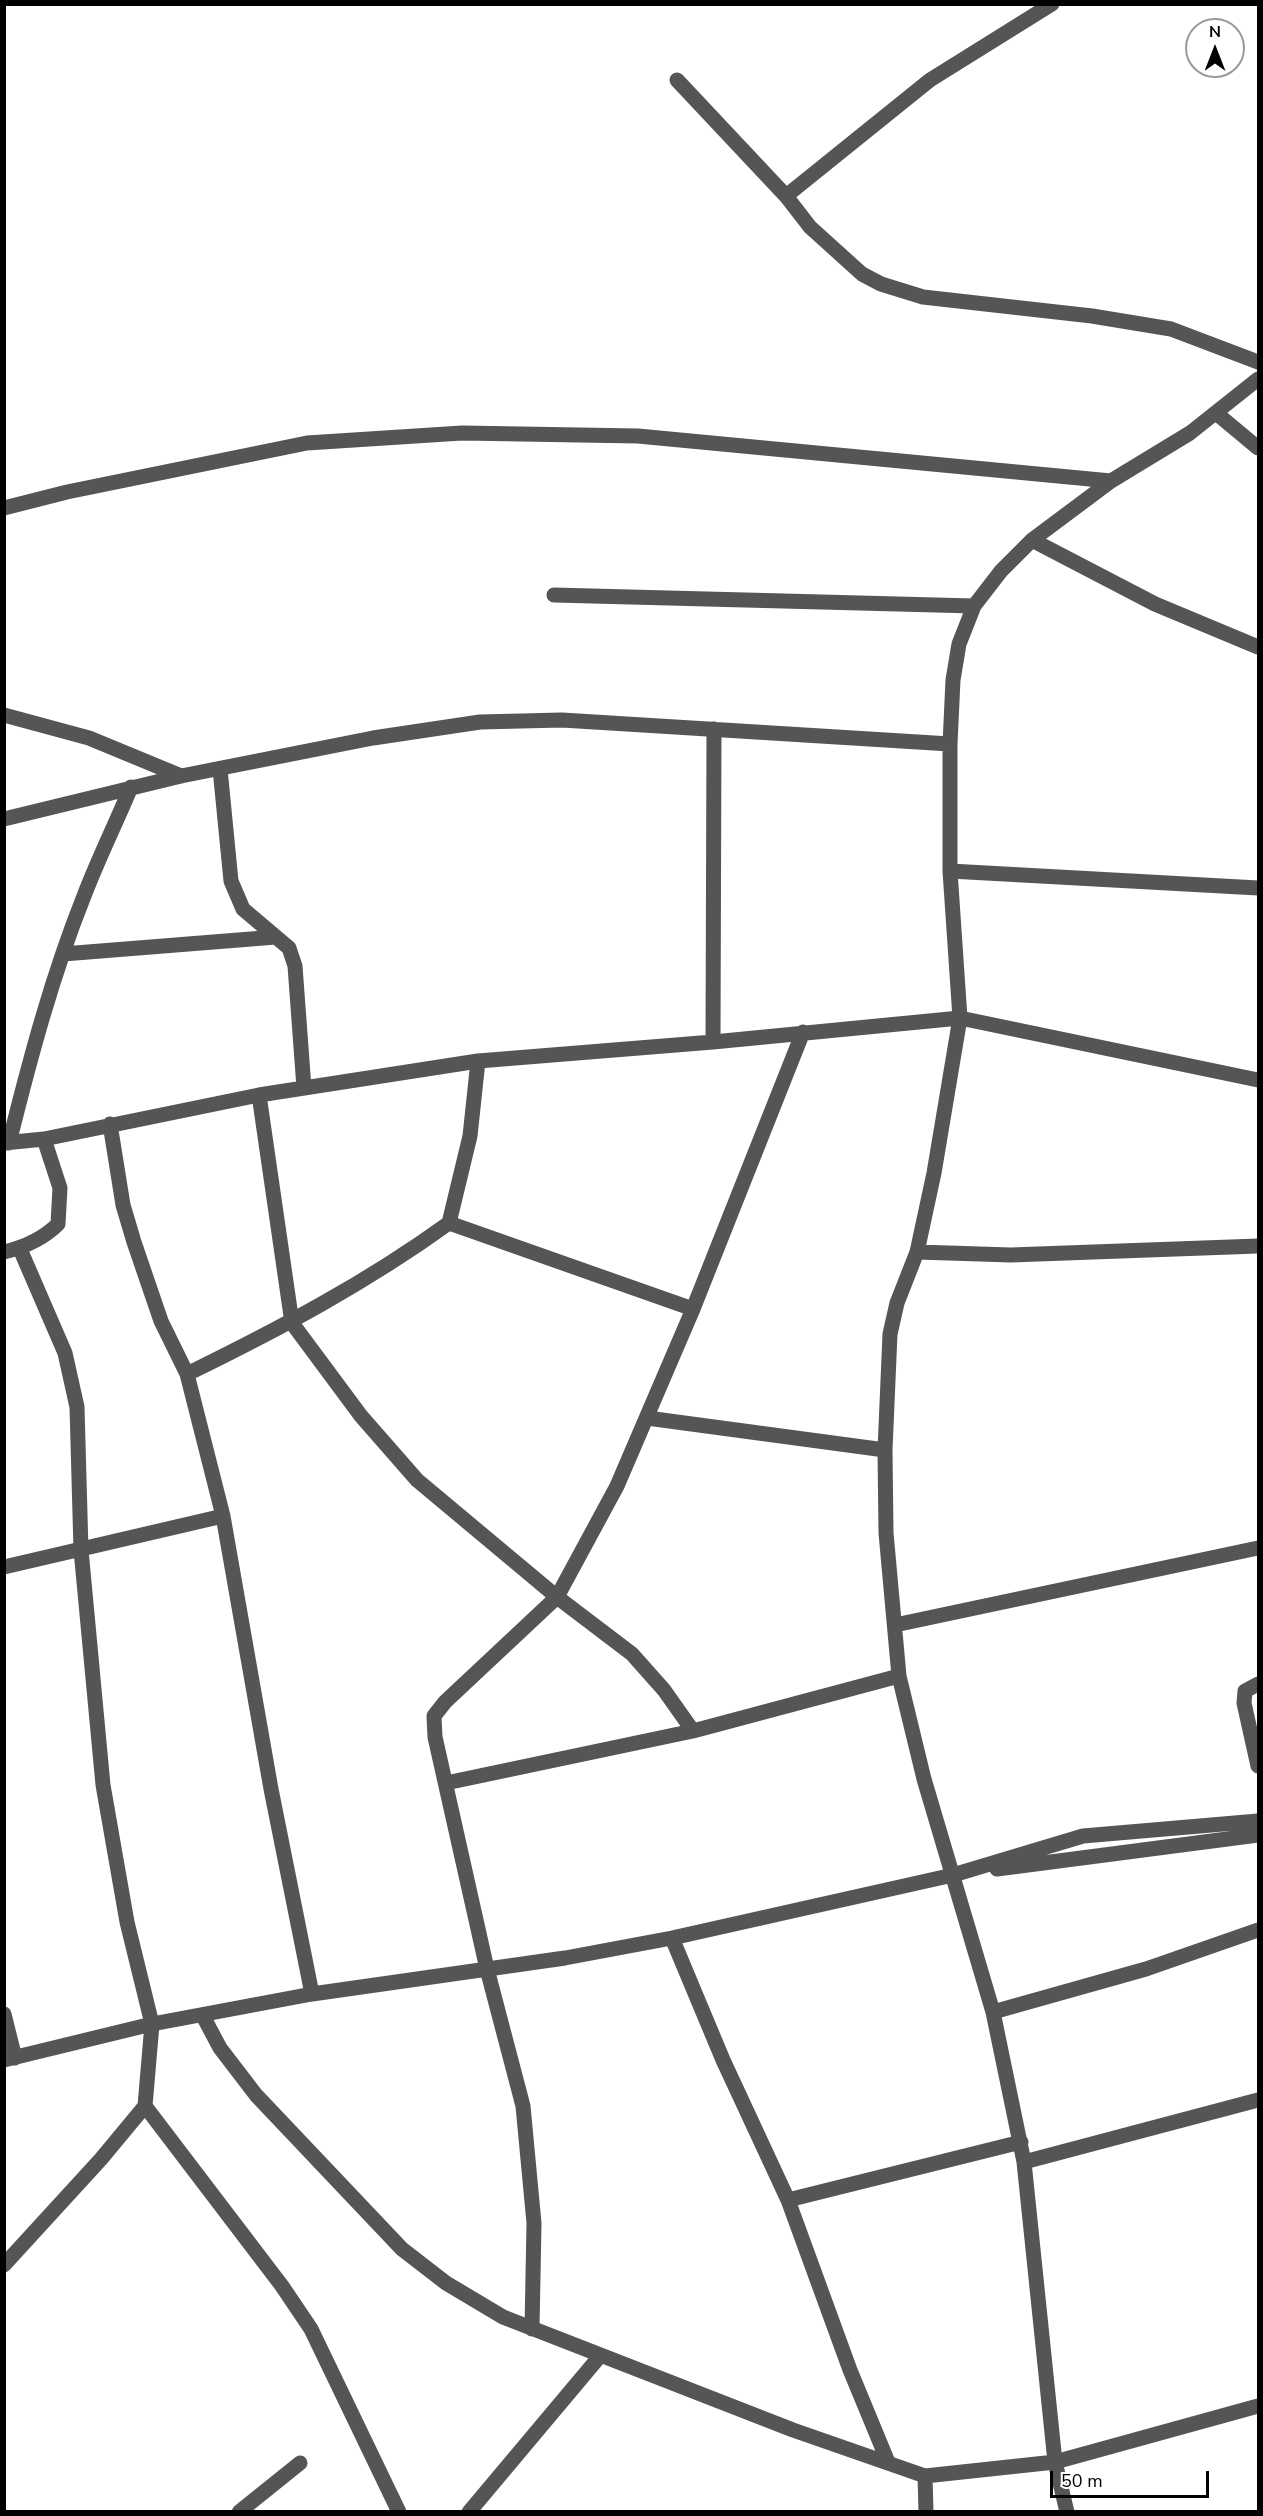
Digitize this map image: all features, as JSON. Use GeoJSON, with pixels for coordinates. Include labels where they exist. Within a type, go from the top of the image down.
{"type":"FeatureCollection","features":[{"type":"Feature","properties":{"kind":"street"},"geometry":{"type":"LineString","coordinates":[[786,196],[930,80],[1052,4]]}},
{"type":"Feature","properties":{"kind":"street"},"geometry":{"type":"LineString","coordinates":[[677,80],[786,196],[810,227],[861,273],[903,293],[1151,325],[1205,341],[1258,362]]}},
{"type":"Feature","properties":{"kind":"street"},"geometry":{"type":"LineString","coordinates":[[1067,2511],[1055,2462],[1021,2142],[993,2012],[924,1779],[899,1676],[886,1533],[885,1450],[890,1334],[897,1303],[917,1252],[934,1173],[960,1018],[950,871],[950,744],[953,680],[960,644],[974,606],[1001,571],[1032,540],[1111,481],[1190,434],[1258,379]]}},
{"type":"Feature","properties":{"kind":"street"},"geometry":{"type":"LineString","coordinates":[[1216,413],[1258,448]]}},
{"type":"Feature","properties":{"kind":"street"},"geometry":{"type":"LineString","coordinates":[[4,508],[67,492],[307,443],[462,433],[638,436],[1111,481]]}},
{"type":"Feature","properties":{"kind":"street"},"geometry":{"type":"LineString","coordinates":[[1032,540],[1155,604],[1258,647]]}},
{"type":"Feature","properties":{"kind":"street"},"geometry":{"type":"LineString","coordinates":[[554,595],[974,606]]}},
{"type":"Feature","properties":{"kind":"street"},"geometry":{"type":"LineString","coordinates":[[4,715],[89,738],[181,776]]}},
{"type":"Feature","properties":{"kind":"street"},"geometry":{"type":"LineString","coordinates":[[4,819],[181,776],[373,738],[480,722],[562,720],[950,744]]}},
{"type":"Feature","properties":{"kind":"street"},"geometry":{"type":"LineString","coordinates":[[713,1042],[714,729]]}},
{"type":"Feature","properties":{"kind":"street"},"geometry":{"type":"LineString","coordinates":[[220,769],[231,881],[236,896],[243,909],[289,948],[295,966],[304,1088]]}},
{"type":"Feature","properties":{"kind":"street"},"geometry":{"type":"LineString","coordinates":[[131,787],[84,896],[63,954],[43,1013],[7,1143],[44,1138],[259,1095],[478,1060],[713,1042],[960,1018],[1258,1080]]}},
{"type":"Feature","properties":{"kind":"street"},"geometry":{"type":"LineString","coordinates":[[950,871],[1258,888]]}},
{"type":"Feature","properties":{"kind":"street"},"geometry":{"type":"LineString","coordinates":[[63,954],[276,937]]}},
{"type":"Feature","properties":{"kind":"street"},"geometry":{"type":"LineString","coordinates":[[532,2329],[534,2223],[523,2106],[488,1969],[435,1737],[434,1716],[445,1702],[557,1597],[617,1486],[693,1309],[803,1032]]}},
{"type":"Feature","properties":{"kind":"street"},"geometry":{"type":"LineString","coordinates":[[187,1374],[292,1323],[397,1260],[449,1223],[470,1136],[478,1060]]}},
{"type":"Feature","properties":{"kind":"street"},"geometry":{"type":"LineString","coordinates":[[259,1095],[292,1323],[398,1462],[437,1499],[557,1597],[632,1654],[664,1690],[693,1731]]}},
{"type":"Feature","properties":{"kind":"street"},"geometry":{"type":"LineString","coordinates":[[110,1124],[123,1205],[143,1272],[161,1321],[187,1374],[223,1516],[267,1767],[312,1994]]}},
{"type":"Feature","properties":{"kind":"street"},"geometry":{"type":"LineString","coordinates":[[4,2265],[102,2159],[145,2106],[152,2024],[128,1922],[103,1785],[81,1550],[76,1407],[71,1379],[65,1353],[12,1251],[46,1235],[58,1224],[60,1188],[44,1138]]}},
{"type":"Feature","properties":{"kind":"street"},"geometry":{"type":"LineString","coordinates":[[449,1223],[693,1309]]}},
{"type":"Feature","properties":{"kind":"street"},"geometry":{"type":"LineString","coordinates":[[917,1252],[1011,1255],[1258,1246]]}},
{"type":"Feature","properties":{"kind":"street"},"geometry":{"type":"LineString","coordinates":[[647,1418],[885,1450]]}},
{"type":"Feature","properties":{"kind":"street"},"geometry":{"type":"LineString","coordinates":[[4,1567],[223,1516]]}},
{"type":"Feature","properties":{"kind":"street"},"geometry":{"type":"LineString","coordinates":[[894,1625],[1258,1548]]}},
{"type":"Feature","properties":{"kind":"street"},"geometry":{"type":"LineString","coordinates":[[446,1783],[693,1731],[899,1676]]}},
{"type":"Feature","properties":{"kind":"street"},"geometry":{"type":"LineString","coordinates":[[1258,1684],[1245,1692],[1244,1703],[1258,1766]]}},
{"type":"Feature","properties":{"kind":"street"},"geometry":{"type":"LineString","coordinates":[[4,2014],[10,2059],[152,2024],[312,1994],[488,1969],[672,1938],[953,1875],[1083,1836],[1258,1821]]}},
{"type":"Feature","properties":{"kind":"street"},"geometry":{"type":"LineString","coordinates":[[953,1875],[1258,1835]]}},
{"type":"Feature","properties":{"kind":"street"},"geometry":{"type":"LineString","coordinates":[[993,2012],[1146,1969],[1258,1930]]}},
{"type":"Feature","properties":{"kind":"street"},"geometry":{"type":"LineString","coordinates":[[672,1938],[723,2060],[788,2200],[850,2370],[888,2462]]}},
{"type":"Feature","properties":{"kind":"street"},"geometry":{"type":"LineString","coordinates":[[203,2016],[220,2048],[256,2095],[402,2249],[446,2283],[503,2317],[793,2430],[926,2476],[1055,2462],[1258,2406]]}},
{"type":"Feature","properties":{"kind":"street"},"geometry":{"type":"LineString","coordinates":[[1024,2162],[1258,2100]]}},
{"type":"Feature","properties":{"kind":"street"},"geometry":{"type":"LineString","coordinates":[[145,2106],[282,2286],[311,2329],[399,2511]]}},
{"type":"Feature","properties":{"kind":"street"},"geometry":{"type":"LineString","coordinates":[[788,2200],[1021,2142]]}},
{"type":"Feature","properties":{"kind":"street"},"geometry":{"type":"LineString","coordinates":[[469,2511],[600,2356]]}},
{"type":"Feature","properties":{"kind":"street"},"geometry":{"type":"LineString","coordinates":[[239,2511],[300,2463]]}},
{"type":"Feature","properties":{"kind":"street"},"geometry":{"type":"LineString","coordinates":[[926,2476],[926,2511]]}}]}
